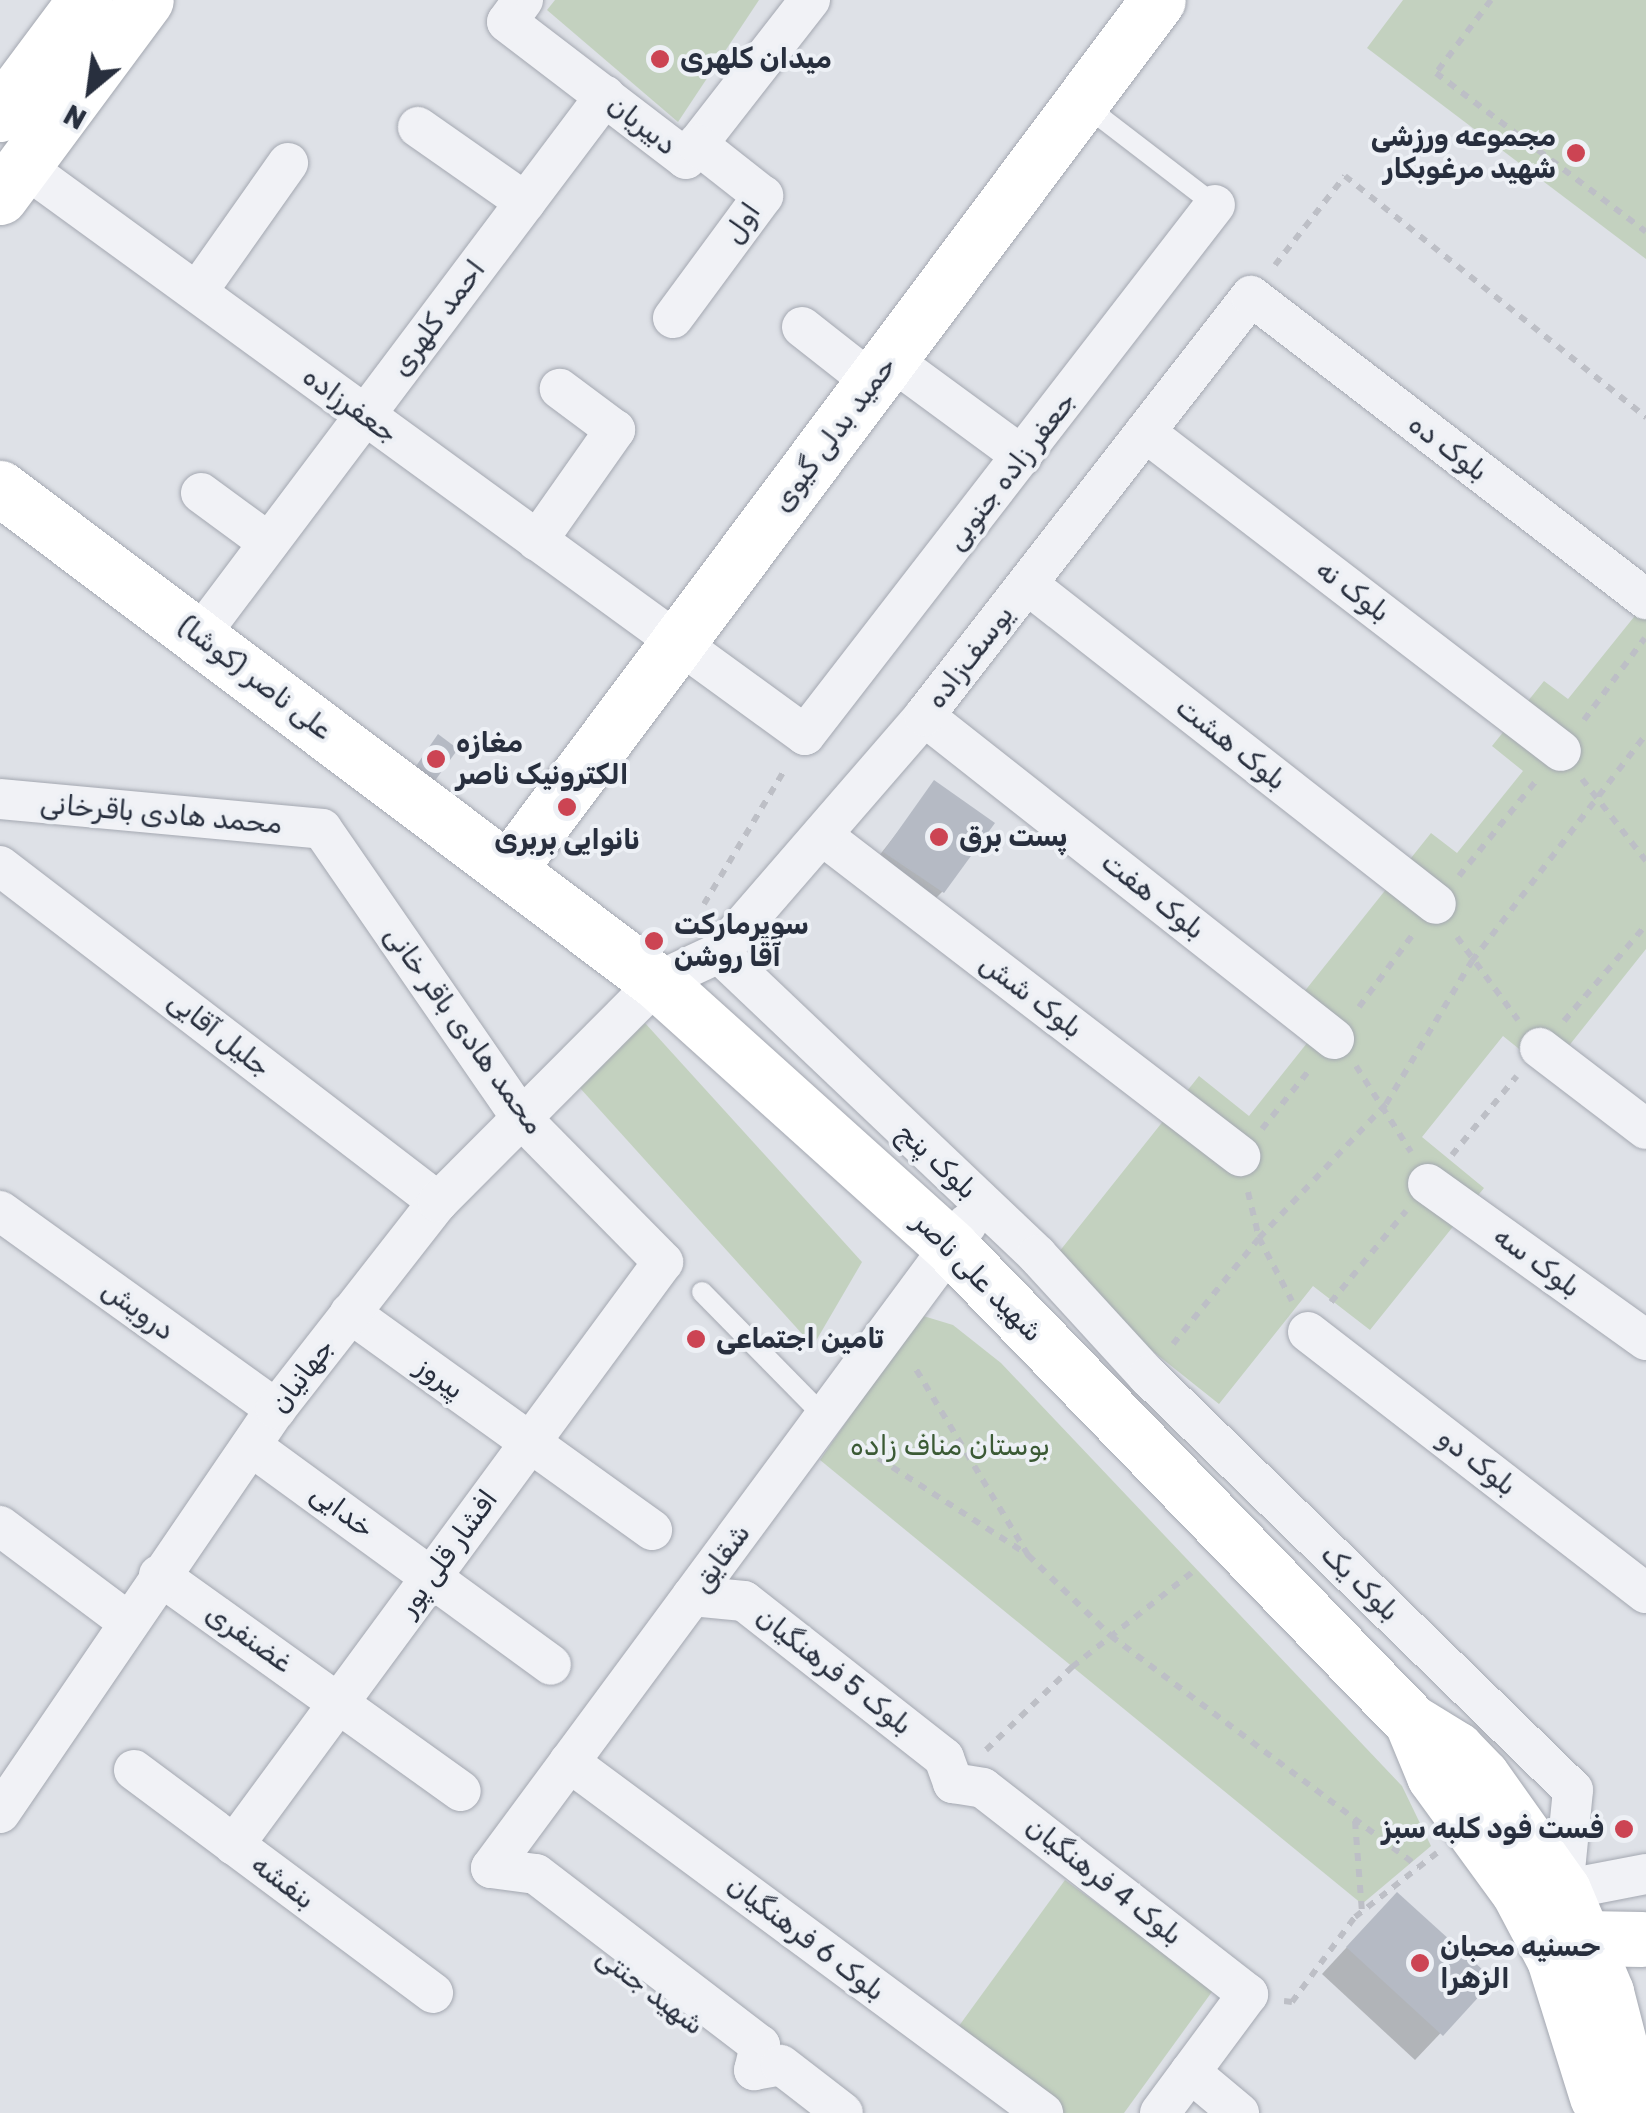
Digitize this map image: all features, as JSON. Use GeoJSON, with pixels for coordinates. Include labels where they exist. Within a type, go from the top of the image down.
{"type":"FeatureCollection","features":[{"type":"Feature","properties":{"kind":"street"},"geometry":{"type":"LineString","coordinates":[[0,114],[85,0]]}},
{"type":"Feature","properties":{"kind":"street"},"geometry":{"type":"LineString","coordinates":[[12,181],[146,0]]}},
{"type":"Feature","properties":{"kind":"street","name":"دبیریان"},"geometry":{"type":"LineString","coordinates":[[523,0],[507,22],[686,158],[810,0]]}},
{"type":"Feature","properties":{"kind":"street","name":"حمید بدلی گیوی"},"geometry":{"type":"LineString","coordinates":[[510,867],[1158,0]]}},
{"type":"Feature","properties":{"kind":"street","name":"احمد کلهری"},"geometry":{"type":"LineString","coordinates":[[199,636],[605,96]]}},
{"type":"Feature","properties":{"kind":"street"},"geometry":{"type":"LineString","coordinates":[[418,127],[525,202]]}},
{"type":"Feature","properties":{"kind":"street","name":"اول"},"geometry":{"type":"LineString","coordinates":[[673,318],[763,196],[697,144]]}},
{"type":"Feature","properties":{"kind":"street"},"geometry":{"type":"LineString","coordinates":[[197,292],[288,163]]}},
{"type":"Feature","properties":{"kind":"street","name":"جعفرزاده"},"geometry":{"type":"LineString","coordinates":[[12,181],[197,292],[805,735]]}},
{"type":"Feature","properties":{"kind":"street","name":"جعفر زاده جنوبی"},"geometry":{"type":"LineString","coordinates":[[805,735],[1215,205]]}},
{"type":"Feature","properties":{"kind":"street","name":"یوسف‌زاده"},"geometry":{"type":"LineString","coordinates":[[657,982],[718,953],[822,836],[924,716],[1250,296]]}},
{"type":"Feature","properties":{"kind":"street","name":"بلوک ده"},"geometry":{"type":"LineString","coordinates":[[1250,296],[1646,599]]}},
{"type":"Feature","properties":{"kind":"street"},"geometry":{"type":"LineString","coordinates":[[802,327],[1022,456]]}},
{"type":"Feature","properties":{"kind":"street"},"geometry":{"type":"LineString","coordinates":[[537,541],[615,430],[560,389]]}},
{"type":"Feature","properties":{"kind":"street","name":"بلوک نه"},"geometry":{"type":"LineString","coordinates":[[1145,432],[1561,750]]}},
{"type":"Feature","properties":{"kind":"street","name":"علی ناصر (کوشا)"},"geometry":{"type":"LineString","coordinates":[[0,488],[510,867]]}},
{"type":"Feature","properties":{"kind":"street"},"geometry":{"type":"LineString","coordinates":[[201,492],[270,543]]}},
{"type":"Feature","properties":{"kind":"street","name":"بلوک هشت"},"geometry":{"type":"LineString","coordinates":[[1026,584],[1436,904]]}},
{"type":"Feature","properties":{"kind":"street","name":"بلوک هفت"},"geometry":{"type":"LineString","coordinates":[[924,716],[1334,1040]]}},
{"type":"Feature","properties":{"kind":"street","name":"محمد هادی باقرخانی"},"geometry":{"type":"LineString","coordinates":[[0,799],[322,828]]}},
{"type":"Feature","properties":{"kind":"street","name":"محمد هادی باقر خانی"},"geometry":{"type":"LineString","coordinates":[[322,828],[522,1120],[663,1262]]}},
{"type":"Feature","properties":{"kind":"street","name":"بلوک شش"},"geometry":{"type":"LineString","coordinates":[[822,836],[1240,1156]]}},
{"type":"Feature","properties":{"kind":"street","name":"جلیل آقایی"},"geometry":{"type":"LineString","coordinates":[[0,866],[438,1202]]}},
{"type":"Feature","properties":{"kind":"street","name":"شهید علی ناصر"},"geometry":{"type":"LineString","coordinates":[[510,867],[657,982],[951,1247],[1412,1722],[1456,1749],[1482,1776],[1606,1992],[1637,2113]]}},
{"type":"Feature","properties":{"kind":"street","name":"بلوک پنج"},"geometry":{"type":"LineString","coordinates":[[718,953],[982,1203],[1148,1376]]}},
{"type":"Feature","properties":{"kind":"street","name":"جهانیان"},"geometry":{"type":"LineString","coordinates":[[0,1814],[127,1621],[276,1409],[438,1202],[657,982]]}},
{"type":"Feature","properties":{"kind":"street"},"geometry":{"type":"LineString","coordinates":[[1540,1048],[1646,1129]]}},
{"type":"Feature","properties":{"kind":"street","name":"بلوک سه"},"geometry":{"type":"LineString","coordinates":[[1428,1184],[1646,1340]]}},
{"type":"Feature","properties":{"kind":"street","name":"شقایق"},"geometry":{"type":"LineString","coordinates":[[490,1868],[982,1203]]}},
{"type":"Feature","properties":{"kind":"street","name":"درویش"},"geometry":{"type":"LineString","coordinates":[[0,1211],[276,1409]]}},
{"type":"Feature","properties":{"kind":"street","name":"افشار قلی پور"},"geometry":{"type":"LineString","coordinates":[[234,1845],[663,1262]]}},
{"type":"Feature","properties":{"kind":"street","name":"پیروز"},"geometry":{"type":"LineString","coordinates":[[350,1314],[652,1530]]}},
{"type":"Feature","properties":{"kind":"street","name":"بلوک دو"},"geometry":{"type":"LineString","coordinates":[[1308,1332],[1646,1593]]}},
{"type":"Feature","properties":{"kind":"street"},"geometry":{"type":"LineString","coordinates":[[1121,1422],[1148,1376]]}},
{"type":"Feature","properties":{"kind":"street","name":"بلوک یک"},"geometry":{"type":"LineString","coordinates":[[1148,1376],[1573,1790],[1567,1929]]}},
{"type":"Feature","properties":{"kind":"street","name":"خدایی"},"geometry":{"type":"LineString","coordinates":[[251,1446],[551,1665]]}},
{"type":"Feature","properties":{"kind":"street"},"geometry":{"type":"LineString","coordinates":[[0,1526],[127,1621]]}},
{"type":"Feature","properties":{"kind":"street","name":"غضنفری"},"geometry":{"type":"LineString","coordinates":[[159,1575],[461,1791]]}},
{"type":"Feature","properties":{"kind":"street","name":"بلوک 5 فرهنگیان"},"geometry":{"type":"LineString","coordinates":[[692,1596],[744,1601],[944,1758],[953,1783]]}},
{"type":"Feature","properties":{"kind":"street","name":"شهید علی ناصر"},"geometry":{"type":"LineString","coordinates":[[1412,1722],[1434,1776],[1469,1828],[1518,1891],[1567,1929],[1602,2113]]}},
{"type":"Feature","properties":{"kind":"street","name":"بلوک 6 فرهنگیان"},"geometry":{"type":"LineString","coordinates":[[570,1762],[1044,2113]]}},
{"type":"Feature","properties":{"kind":"street","name":"بنفشه"},"geometry":{"type":"LineString","coordinates":[[134,1770],[433,1993]]}},
{"type":"Feature","properties":{"kind":"street","name":"بلوک 4 فرهنگیان"},"geometry":{"type":"LineString","coordinates":[[953,1783],[984,1788],[1248,1994]]}},
{"type":"Feature","properties":{"kind":"street","name":"شهید جنتی"},"geometry":{"type":"LineString","coordinates":[[490,1868],[810,2113]]}},
{"type":"Feature","properties":{"kind":"street"},"geometry":{"type":"LineString","coordinates":[[1567,1929],[1646,1874]]}},
{"type":"Feature","properties":{"kind":"street"},"geometry":{"type":"LineString","coordinates":[[1567,1929],[1645,1938],[1606,1992]]}},
{"type":"Feature","properties":{"kind":"street"},"geometry":{"type":"LineString","coordinates":[[1160,2113],[1248,1994]]}},
{"type":"Feature","properties":{"kind":"street"},"geometry":{"type":"LineString","coordinates":[[754,2070],[781,2065],[843,2113]]}},
{"type":"Feature","properties":{"kind":"street"},"geometry":{"type":"LineString","coordinates":[[1190,2072],[1240,2113]]}},
{"type":"Feature","properties":{"kind":"lane"},"geometry":{"type":"LineString","coordinates":[[1081,103],[1215,205]]}},
{"type":"Feature","properties":{"kind":"lane"},"geometry":{"type":"LineString","coordinates":[[702,1292],[825,1417]]}},
{"type":"Feature","properties":{"kind":"path"},"geometry":{"type":"LineString","coordinates":[[1491,0],[1436,73],[1646,232]]}},
{"type":"Feature","properties":{"kind":"path"},"geometry":{"type":"LineString","coordinates":[[1250,296],[1344,176],[1646,417]]}},
{"type":"Feature","properties":{"kind":"path"},"geometry":{"type":"LineString","coordinates":[[1646,637],[1240,1156],[1259,1238],[1308,1332],[1646,925]]}},
{"type":"Feature","properties":{"kind":"path"},"geometry":{"type":"LineString","coordinates":[[1148,1376],[1259,1238],[1386,1104],[1472,961],[1646,734]]}},
{"type":"Feature","properties":{"kind":"path"},"geometry":{"type":"LineString","coordinates":[[697,916],[805,735]]}},
{"type":"Feature","properties":{"kind":"path"},"geometry":{"type":"LineString","coordinates":[[1561,750],[1646,861]]}},
{"type":"Feature","properties":{"kind":"path"},"geometry":{"type":"LineString","coordinates":[[1436,904],[1472,961],[1540,1048]]}},
{"type":"Feature","properties":{"kind":"path"},"geometry":{"type":"LineString","coordinates":[[1334,1040],[1386,1104],[1428,1184]]}},
{"type":"Feature","properties":{"kind":"path"},"geometry":{"type":"LineString","coordinates":[[892,1326],[1028,1555]]}},
{"type":"Feature","properties":{"kind":"path"},"geometry":{"type":"LineString","coordinates":[[825,1417],[839,1432],[1028,1555],[1111,1636],[1419,1866]]}},
{"type":"Feature","properties":{"kind":"path"},"geometry":{"type":"LineString","coordinates":[[953,1783],[1111,1636],[1196,1569]]}},
{"type":"Feature","properties":{"kind":"path"},"geometry":{"type":"LineString","coordinates":[[1355,1820],[1362,1912]]}},
{"type":"Feature","properties":{"kind":"path"},"geometry":{"type":"LineString","coordinates":[[1248,1994],[1292,2002],[1362,1912],[1469,1828]]}},
{"type":"Feature","properties":{"kind":"green space"},"geometry":{"type":"Polygon","coordinates":[[[555,0],[759,0],[678,122],[547,10],[555,0]]]}},
{"type":"Feature","properties":{"kind":"green space","name":"مجموعه ورزشی شهید مرغوبکار"},"geometry":{"type":"Polygon","coordinates":[[[1403,0],[1646,0],[1646,259],[1367,48],[1403,0]]]}},
{"type":"Feature","properties":{"kind":"green space"},"geometry":{"type":"Polygon","coordinates":[[[1646,602],[1646,949],[1548,1072],[1503,1036],[1422,1137],[1484,1188],[1370,1330],[1313,1286],[1219,1404],[1047,1267],[1199,1076],[1249,1116],[1311,1038],[1284,1017],[1431,833],[1457,853],[1523,771],[1492,746],[1544,681],[1568,699],[1646,602]]]}},
{"type":"Feature","properties":{"kind":"green space"},"geometry":{"type":"Polygon","coordinates":[[[645,1023],[862,1262],[813,1346],[580,1088],[645,1023]]]}},
{"type":"Feature","properties":{"kind":"green space","name":"بوستان مناف زاده"},"geometry":{"type":"Polygon","coordinates":[[[920,1315],[953,1325],[1001,1363],[1402,1786],[1431,1846],[1362,1904],[820,1460],[920,1315]]]}},
{"type":"Feature","properties":{"kind":"green space"},"geometry":{"type":"Polygon","coordinates":[[[1065,1880],[1214,1989],[1124,2113],[1048,2113],[948,2041],[1065,1880]]]}},
{"type":"Feature","properties":{"kind":"building","name":"مغازه الکترونیک ناصر"},"geometry":{"type":"Polygon","coordinates":[[[438,734],[458,749],[434,782],[414,769],[438,734]]]}},
{"type":"Feature","properties":{"kind":"building","name":"پست برق"},"geometry":{"type":"Polygon","coordinates":[[[934,780],[995,823],[944,893],[883,852],[934,780]]]}},
{"type":"Feature","properties":{"kind":"building","name":"حسنیه محبان الزهرا"},"geometry":{"type":"Polygon","coordinates":[[[1397,1892],[1494,1980],[1443,2036],[1346,1947],[1397,1892]]]}},
{"type":"Feature","properties":{"kind":"place","name":"میدان کلهری"},"geometry":{"type":"Point","coordinates":[660,59]}},
{"type":"Feature","properties":{"kind":"place","name":"مجموعه ورزشی شهید مرغوبکار"},"geometry":{"type":"Point","coordinates":[1576,153]}},
{"type":"Feature","properties":{"kind":"place","name":"مغازه الکترونیک ناصر"},"geometry":{"type":"Point","coordinates":[436,759]}},
{"type":"Feature","properties":{"kind":"place","name":"نانوایی بربری"},"geometry":{"type":"Point","coordinates":[567,807]}},
{"type":"Feature","properties":{"kind":"place","name":"پست برق"},"geometry":{"type":"Point","coordinates":[939,837]}},
{"type":"Feature","properties":{"kind":"place","name":"سوپرمارکت آقا روشن"},"geometry":{"type":"Point","coordinates":[654,941]}},
{"type":"Feature","properties":{"kind":"place","name":"تامین اجتماعی"},"geometry":{"type":"Point","coordinates":[696,1339]}},
{"type":"Feature","properties":{"kind":"place","name":"فست فود کلبه سبز"},"geometry":{"type":"Point","coordinates":[1624,1829]}},
{"type":"Feature","properties":{"kind":"place","name":"حسنیه محبان الزهرا"},"geometry":{"type":"Point","coordinates":[1420,1963]}}]}
